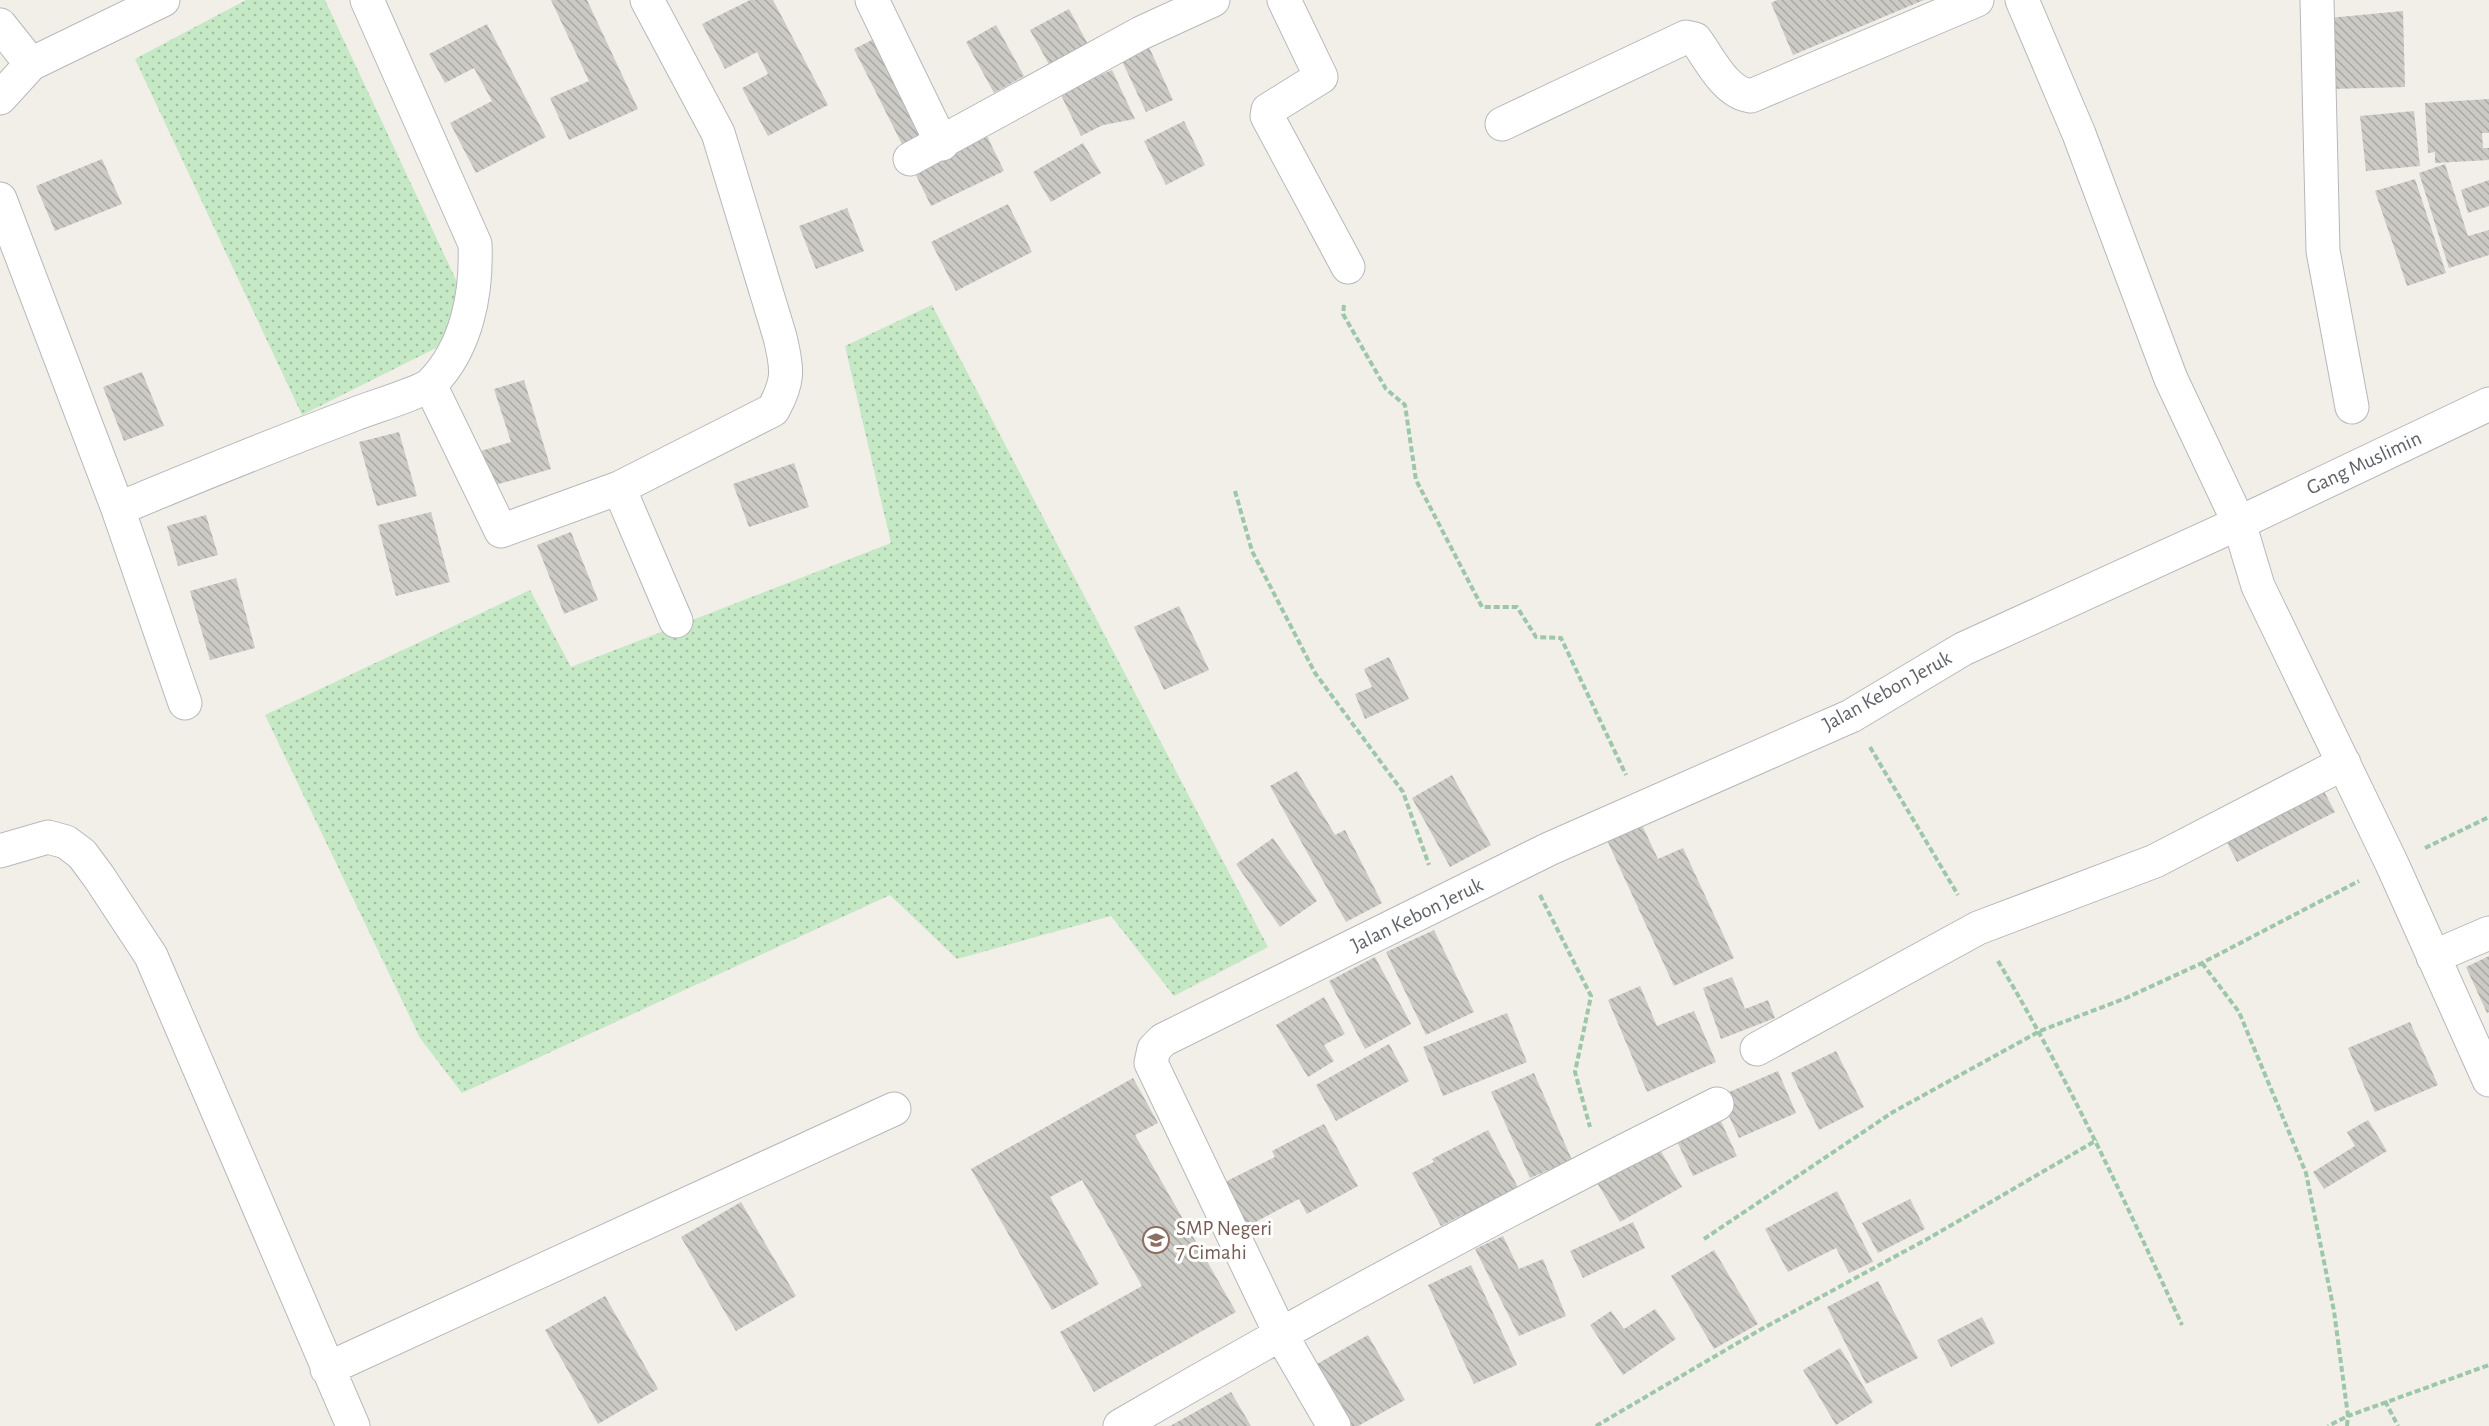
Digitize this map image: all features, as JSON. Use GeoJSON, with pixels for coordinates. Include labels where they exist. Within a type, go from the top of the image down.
{"type":"FeatureCollection","features":[{"type":"Feature","properties":{"kind":"street"},"geometry":{"type":"LineString","coordinates":[[0,98],[31,64],[163,0]]}},
{"type":"Feature","properties":{"kind":"street"},"geometry":{"type":"LineString","coordinates":[[118,508],[271,445],[430,385],[461,342],[472,292],[475,244],[367,0]]}},
{"type":"Feature","properties":{"kind":"street"},"geometry":{"type":"LineString","coordinates":[[430,385],[501,531],[619,488],[773,410],[783,391],[788,370],[718,133],[647,0]]}},
{"type":"Feature","properties":{"kind":"street"},"geometry":{"type":"LineString","coordinates":[[872,0],[942,144]]}},
{"type":"Feature","properties":{"kind":"street"},"geometry":{"type":"LineString","coordinates":[[910,159],[942,144],[1141,33],[1213,0]]}},
{"type":"Feature","properties":{"kind":"street"},"geometry":{"type":"LineString","coordinates":[[1284,0],[1322,77],[1268,110],[1266,116],[1348,267]]}},
{"type":"Feature","properties":{"kind":"street"},"geometry":{"type":"LineString","coordinates":[[1502,124],[1686,37],[1695,39],[1730,87],[1739,94],[1751,96],[1977,0]]}},
{"type":"Feature","properties":{"kind":"street"},"geometry":{"type":"LineString","coordinates":[[2022,0],[2079,134],[2171,379],[2239,523],[2258,586],[2392,864],[2489,1080]]}},
{"type":"Feature","properties":{"kind":"street"},"geometry":{"type":"LineString","coordinates":[[2317,0],[2323,251],[2352,407]]}},
{"type":"Feature","properties":{"kind":"street"},"geometry":{"type":"LineString","coordinates":[[0,25],[31,64]]}},
{"type":"Feature","properties":{"kind":"street"},"geometry":{"type":"LineString","coordinates":[[0,199],[118,508],[185,703]]}},
{"type":"Feature","properties":{"kind":"street","name":"Gang Muslimin"},"geometry":{"type":"LineString","coordinates":[[1963,649],[2239,523],[2489,404]]}},
{"type":"Feature","properties":{"kind":"street"},"geometry":{"type":"LineString","coordinates":[[619,488],[676,621]]}},
{"type":"Feature","properties":{"kind":"street","name":"Jalan Kebon Jeruk"},"geometry":{"type":"LineString","coordinates":[[1280,1333],[1151,1063],[1154,1049],[1163,1040],[1524,862],[1851,716],[1963,649]]}},
{"type":"Feature","properties":{"kind":"street"},"geometry":{"type":"LineString","coordinates":[[1757,1049],[1978,928],[2155,861],[2344,763]]}},
{"type":"Feature","properties":{"kind":"street"},"geometry":{"type":"LineString","coordinates":[[0,851],[48,837],[66,842],[82,854],[151,956],[353,1426]]}},
{"type":"Feature","properties":{"kind":"street"},"geometry":{"type":"LineString","coordinates":[[2433,957],[2489,933]]}},
{"type":"Feature","properties":{"kind":"street"},"geometry":{"type":"LineString","coordinates":[[1120,1426],[1280,1333],[1600,1162],[1717,1104]]}},
{"type":"Feature","properties":{"kind":"street"},"geometry":{"type":"LineString","coordinates":[[327,1369],[894,1109]]}},
{"type":"Feature","properties":{"kind":"street"},"geometry":{"type":"LineString","coordinates":[[1280,1333],[1334,1426]]}},
{"type":"Feature","properties":{"kind":"path"},"geometry":{"type":"LineString","coordinates":[[1348,267],[1343,314],[1386,389],[1405,405],[1416,480],[1482,607],[1517,607],[1536,637],[1561,638],[1643,807]]}},
{"type":"Feature","properties":{"kind":"path"},"geometry":{"type":"LineString","coordinates":[[1235,491],[1252,551],[1315,673],[1402,792],[1443,902]]}},
{"type":"Feature","properties":{"kind":"path"},"geometry":{"type":"LineString","coordinates":[[1851,716],[2040,1031],[2097,1140],[2182,1325]]}},
{"type":"Feature","properties":{"kind":"path"},"geometry":{"type":"LineString","coordinates":[[1704,1239],[1893,1112],[2040,1031],[2126,998],[2202,963],[2392,864],[2489,817]]}},
{"type":"Feature","properties":{"kind":"path"},"geometry":{"type":"LineString","coordinates":[[1524,862],[1591,996],[1575,1072],[1600,1162]]}},
{"type":"Feature","properties":{"kind":"path"},"geometry":{"type":"LineString","coordinates":[[2202,963],[2239,1012],[2306,1173],[2334,1311],[2348,1426]]}},
{"type":"Feature","properties":{"kind":"path"},"geometry":{"type":"LineString","coordinates":[[1596,1426],[1758,1331],[1931,1237],[2097,1140]]}},
{"type":"Feature","properties":{"kind":"path"},"geometry":{"type":"LineString","coordinates":[[2328,1426],[2385,1401],[2489,1365]]}},
{"type":"Feature","properties":{"kind":"path"},"geometry":{"type":"LineString","coordinates":[[2385,1401],[2398,1426]]}},
{"type":"Feature","properties":{"kind":"green space"},"geometry":{"type":"Polygon","coordinates":[[[246,0],[325,0],[478,327],[302,415],[135,59],[246,0]]]}},
{"type":"Feature","properties":{"kind":"green space"},"geometry":{"type":"Polygon","coordinates":[[[932,305],[1268,947],[1174,996],[1111,916],[957,959],[890,895],[462,1093],[420,1038],[265,715],[530,590],[571,667],[891,543],[845,346],[932,305]]]}},
{"type":"Feature","properties":{"kind":"building"},"geometry":{"type":"Polygon","coordinates":[[[551,0],[587,0],[638,109],[569,140],[550,98],[589,81],[551,0]]]}},
{"type":"Feature","properties":{"kind":"building"},"geometry":{"type":"Polygon","coordinates":[[[750,0],[773,0],[828,105],[768,136],[742,88],[768,74],[757,52],[725,69],[702,24],[750,0]]]}},
{"type":"Feature","properties":{"kind":"building"},"geometry":{"type":"Polygon","coordinates":[[[1777,0],[1924,0],[1793,55],[1771,3],[1777,0]]]}},
{"type":"Feature","properties":{"kind":"building"},"geometry":{"type":"Polygon","coordinates":[[[1069,9],[1090,48],[1051,68],[1030,30],[1069,9]]]}},
{"type":"Feature","properties":{"kind":"building"},"geometry":{"type":"Polygon","coordinates":[[[2403,11],[2405,87],[2332,89],[2329,18],[2403,11]]]}},
{"type":"Feature","properties":{"kind":"building"},"geometry":{"type":"Polygon","coordinates":[[[487,24],[546,137],[476,173],[450,123],[492,101],[474,68],[445,83],[429,54],[487,24]]]}},
{"type":"Feature","properties":{"kind":"building"},"geometry":{"type":"Polygon","coordinates":[[[996,25],[1024,76],[994,93],[966,42],[996,25]]]}},
{"type":"Feature","properties":{"kind":"building"},"geometry":{"type":"Polygon","coordinates":[[[880,36],[935,143],[908,156],[854,49],[880,36]]]}},
{"type":"Feature","properties":{"kind":"building"},"geometry":{"type":"Polygon","coordinates":[[[1149,47],[1173,100],[1146,112],[1121,59],[1149,47]]]}},
{"type":"Feature","properties":{"kind":"building"},"geometry":{"type":"Polygon","coordinates":[[[1112,70],[1135,119],[1103,125],[1081,136],[1060,93],[1112,70]]]}},
{"type":"Feature","properties":{"kind":"building"},"geometry":{"type":"Polygon","coordinates":[[[2489,99],[2489,133],[2482,133],[2483,148],[2489,148],[2489,160],[2435,163],[2435,152],[2428,153],[2425,103],[2489,99]]]}},
{"type":"Feature","properties":{"kind":"building"},"geometry":{"type":"Polygon","coordinates":[[[2414,111],[2420,166],[2366,171],[2360,116],[2414,111]]]}},
{"type":"Feature","properties":{"kind":"building"},"geometry":{"type":"Polygon","coordinates":[[[1184,121],[1205,165],[1166,185],[1144,141],[1184,121]]]}},
{"type":"Feature","properties":{"kind":"building"},"geometry":{"type":"Polygon","coordinates":[[[985,132],[1004,171],[931,206],[912,167],[985,132]]]}},
{"type":"Feature","properties":{"kind":"building"},"geometry":{"type":"Polygon","coordinates":[[[1083,143],[1101,173],[1051,202],[1033,172],[1083,143]]]}},
{"type":"Feature","properties":{"kind":"building"},"geometry":{"type":"Polygon","coordinates":[[[102,159],[122,204],[55,231],[36,186],[102,159]]]}},
{"type":"Feature","properties":{"kind":"building"},"geometry":{"type":"Polygon","coordinates":[[[2445,164],[2468,236],[2489,230],[2489,255],[2449,268],[2419,173],[2445,164]]]}},
{"type":"Feature","properties":{"kind":"building"},"geometry":{"type":"Polygon","coordinates":[[[2415,179],[2446,273],[2407,286],[2375,191],[2415,179]]]}},
{"type":"Feature","properties":{"kind":"building"},"geometry":{"type":"Polygon","coordinates":[[[2489,180],[2489,206],[2468,213],[2461,190],[2489,180]]]}},
{"type":"Feature","properties":{"kind":"building"},"geometry":{"type":"Polygon","coordinates":[[[1008,204],[1032,252],[956,291],[931,242],[1008,204]]]}},
{"type":"Feature","properties":{"kind":"building"},"geometry":{"type":"Polygon","coordinates":[[[847,208],[864,251],[816,269],[799,226],[847,208]]]}},
{"type":"Feature","properties":{"kind":"building"},"geometry":{"type":"Polygon","coordinates":[[[142,372],[164,426],[124,441],[103,387],[142,372]]]}},
{"type":"Feature","properties":{"kind":"building"},"geometry":{"type":"Polygon","coordinates":[[[524,380],[551,469],[485,488],[474,453],[511,442],[494,389],[524,380]]]}},
{"type":"Feature","properties":{"kind":"building"},"geometry":{"type":"Polygon","coordinates":[[[399,432],[417,496],[377,506],[359,442],[399,432]]]}},
{"type":"Feature","properties":{"kind":"building"},"geometry":{"type":"Polygon","coordinates":[[[794,463],[809,507],[749,527],[733,484],[794,463]]]}},
{"type":"Feature","properties":{"kind":"building"},"geometry":{"type":"Polygon","coordinates":[[[431,512],[450,582],[396,596],[378,525],[431,512]]]}},
{"type":"Feature","properties":{"kind":"building"},"geometry":{"type":"Polygon","coordinates":[[[206,515],[218,555],[178,566],[167,526],[206,515]]]}},
{"type":"Feature","properties":{"kind":"building"},"geometry":{"type":"Polygon","coordinates":[[[571,532],[598,600],[564,614],[537,545],[571,532]]]}},
{"type":"Feature","properties":{"kind":"building"},"geometry":{"type":"Polygon","coordinates":[[[236,578],[255,648],[210,660],[190,591],[236,578]]]}},
{"type":"Feature","properties":{"kind":"building"},"geometry":{"type":"Polygon","coordinates":[[[1179,606],[1209,670],[1164,690],[1134,627],[1179,606]]]}},
{"type":"Feature","properties":{"kind":"building"},"geometry":{"type":"Polygon","coordinates":[[[1389,657],[1409,699],[1365,719],[1355,694],[1372,687],[1364,669],[1389,657]]]}},
{"type":"Feature","properties":{"kind":"building"},"geometry":{"type":"Polygon","coordinates":[[[1297,771],[1335,835],[1345,830],[1382,903],[1346,922],[1270,786],[1297,771]]]}},
{"type":"Feature","properties":{"kind":"building"},"geometry":{"type":"Polygon","coordinates":[[[1452,775],[1491,845],[1450,867],[1412,798],[1452,775]]]}},
{"type":"Feature","properties":{"kind":"building"},"geometry":{"type":"Polygon","coordinates":[[[2318,780],[2335,812],[2237,862],[2220,829],[2318,780]]]}},
{"type":"Feature","properties":{"kind":"building"},"geometry":{"type":"Polygon","coordinates":[[[1641,823],[1658,859],[1683,848],[1734,958],[1674,986],[1606,838],[1641,823]]]}},
{"type":"Feature","properties":{"kind":"building"},"geometry":{"type":"Polygon","coordinates":[[[1273,838],[1317,901],[1280,927],[1236,864],[1273,838]]]}},
{"type":"Feature","properties":{"kind":"building"},"geometry":{"type":"Polygon","coordinates":[[[1434,930],[1474,1012],[1426,1035],[1386,952],[1434,930]]]}},
{"type":"Feature","properties":{"kind":"building"},"geometry":{"type":"Polygon","coordinates":[[[2489,956],[2489,1012],[2487,1013],[2466,967],[2489,956]]]}},
{"type":"Feature","properties":{"kind":"building"},"geometry":{"type":"Polygon","coordinates":[[[1375,957],[1411,1024],[1365,1049],[1329,981],[1375,957]]]}},
{"type":"Feature","properties":{"kind":"building"},"geometry":{"type":"Polygon","coordinates":[[[1732,977],[1745,1009],[1768,1000],[1775,1018],[1721,1039],[1703,988],[1732,977]]]}},
{"type":"Feature","properties":{"kind":"building"},"geometry":{"type":"Polygon","coordinates":[[[1640,986],[1657,1026],[1694,1011],[1716,1062],[1647,1092],[1608,1000],[1640,986]]]}},
{"type":"Feature","properties":{"kind":"building"},"geometry":{"type":"Polygon","coordinates":[[[1324,997],[1345,1034],[1324,1045],[1334,1061],[1308,1077],[1276,1025],[1324,997]]]}},
{"type":"Feature","properties":{"kind":"building"},"geometry":{"type":"Polygon","coordinates":[[[1507,1013],[1527,1062],[1443,1096],[1423,1047],[1507,1013]]]}},
{"type":"Feature","properties":{"kind":"building"},"geometry":{"type":"Polygon","coordinates":[[[2410,1022],[2438,1085],[2375,1112],[2348,1048],[2410,1022]]]}},
{"type":"Feature","properties":{"kind":"building"},"geometry":{"type":"Polygon","coordinates":[[[1389,1044],[1409,1081],[1336,1121],[1316,1085],[1389,1044]]]}},
{"type":"Feature","properties":{"kind":"building"},"geometry":{"type":"Polygon","coordinates":[[[1836,1051],[1864,1107],[1819,1130],[1791,1073],[1836,1051]]]}},
{"type":"Feature","properties":{"kind":"building"},"geometry":{"type":"Polygon","coordinates":[[[1778,1071],[1796,1113],[1739,1138],[1720,1096],[1778,1071]]]}},
{"type":"Feature","properties":{"kind":"building"},"geometry":{"type":"Polygon","coordinates":[[[1534,1073],[1572,1160],[1530,1178],[1491,1092],[1534,1073]]]}},
{"type":"Feature","properties":{"kind":"building","name":"SMP Negeri 7 Cimahi"},"geometry":{"type":"Polygon","coordinates":[[[1133,1078],[1158,1123],[1135,1135],[1236,1312],[1094,1392],[1060,1332],[1142,1286],[1082,1180],[1050,1197],[1099,1284],[1052,1310],[971,1169],[1133,1078]]]}},
{"type":"Feature","properties":{"kind":"building"},"geometry":{"type":"Polygon","coordinates":[[[1719,1117],[1737,1156],[1693,1176],[1675,1137],[1719,1117]]]}},
{"type":"Feature","properties":{"kind":"building"},"geometry":{"type":"Polygon","coordinates":[[[2368,1120],[2387,1151],[2324,1189],[2313,1172],[2355,1146],[2347,1132],[2368,1120]]]}},
{"type":"Feature","properties":{"kind":"building"},"geometry":{"type":"Polygon","coordinates":[[[1324,1124],[1358,1186],[1307,1214],[1299,1199],[1244,1228],[1221,1184],[1275,1157],[1272,1151],[1324,1124]]]}},
{"type":"Feature","properties":{"kind":"building"},"geometry":{"type":"Polygon","coordinates":[[[1488,1130],[1523,1197],[1467,1226],[1462,1215],[1441,1226],[1412,1173],[1434,1162],[1432,1159],[1488,1130]]]}},
{"type":"Feature","properties":{"kind":"building"},"geometry":{"type":"Polygon","coordinates":[[[1653,1138],[1682,1187],[1620,1222],[1592,1174],[1653,1138]]]}},
{"type":"Feature","properties":{"kind":"building"},"geometry":{"type":"Polygon","coordinates":[[[1837,1191],[1873,1262],[1849,1273],[1836,1248],[1788,1272],[1765,1229],[1837,1191]]]}},
{"type":"Feature","properties":{"kind":"building"},"geometry":{"type":"Polygon","coordinates":[[[1910,1199],[1925,1229],[1878,1253],[1862,1223],[1910,1199]]]}},
{"type":"Feature","properties":{"kind":"building"},"geometry":{"type":"Polygon","coordinates":[[[741,1202],[796,1296],[736,1331],[681,1237],[741,1202]]]}},
{"type":"Feature","properties":{"kind":"building"},"geometry":{"type":"Polygon","coordinates":[[[1633,1222],[1645,1248],[1583,1278],[1570,1251],[1633,1222]]]}},
{"type":"Feature","properties":{"kind":"building"},"geometry":{"type":"Polygon","coordinates":[[[1503,1236],[1519,1269],[1543,1259],[1566,1316],[1519,1336],[1475,1249],[1503,1236]]]}},
{"type":"Feature","properties":{"kind":"building"},"geometry":{"type":"Polygon","coordinates":[[[1714,1250],[1758,1324],[1714,1349],[1671,1276],[1714,1250]]]}},
{"type":"Feature","properties":{"kind":"building"},"geometry":{"type":"Polygon","coordinates":[[[1471,1265],[1517,1365],[1474,1384],[1428,1285],[1471,1265]]]}},
{"type":"Feature","properties":{"kind":"building"},"geometry":{"type":"Polygon","coordinates":[[[1878,1281],[1918,1358],[1866,1384],[1827,1307],[1878,1281]]]}},
{"type":"Feature","properties":{"kind":"building"},"geometry":{"type":"Polygon","coordinates":[[[605,1296],[658,1389],[598,1424],[545,1330],[605,1296]]]}},
{"type":"Feature","properties":{"kind":"building"},"geometry":{"type":"Polygon","coordinates":[[[1655,1309],[1676,1339],[1623,1375],[1590,1325],[1611,1311],[1624,1329],[1655,1309]]]}},
{"type":"Feature","properties":{"kind":"building"},"geometry":{"type":"Polygon","coordinates":[[[1982,1317],[1995,1343],[1951,1367],[1937,1340],[1982,1317]]]}},
{"type":"Feature","properties":{"kind":"building"},"geometry":{"type":"Polygon","coordinates":[[[1368,1335],[1405,1400],[1358,1426],[1352,1426],[1317,1364],[1368,1335]]]}},
{"type":"Feature","properties":{"kind":"building"},"geometry":{"type":"Polygon","coordinates":[[[1840,1348],[1873,1402],[1836,1425],[1803,1370],[1840,1348]]]}},
{"type":"Feature","properties":{"kind":"building"},"geometry":{"type":"Polygon","coordinates":[[[1231,1392],[1251,1426],[1170,1426],[1231,1392]]]}},
{"type":"Feature","properties":{"kind":"place","name":"SMP Negeri 7 Cimahi"},"geometry":{"type":"Point","coordinates":[1156,1240]}}]}
